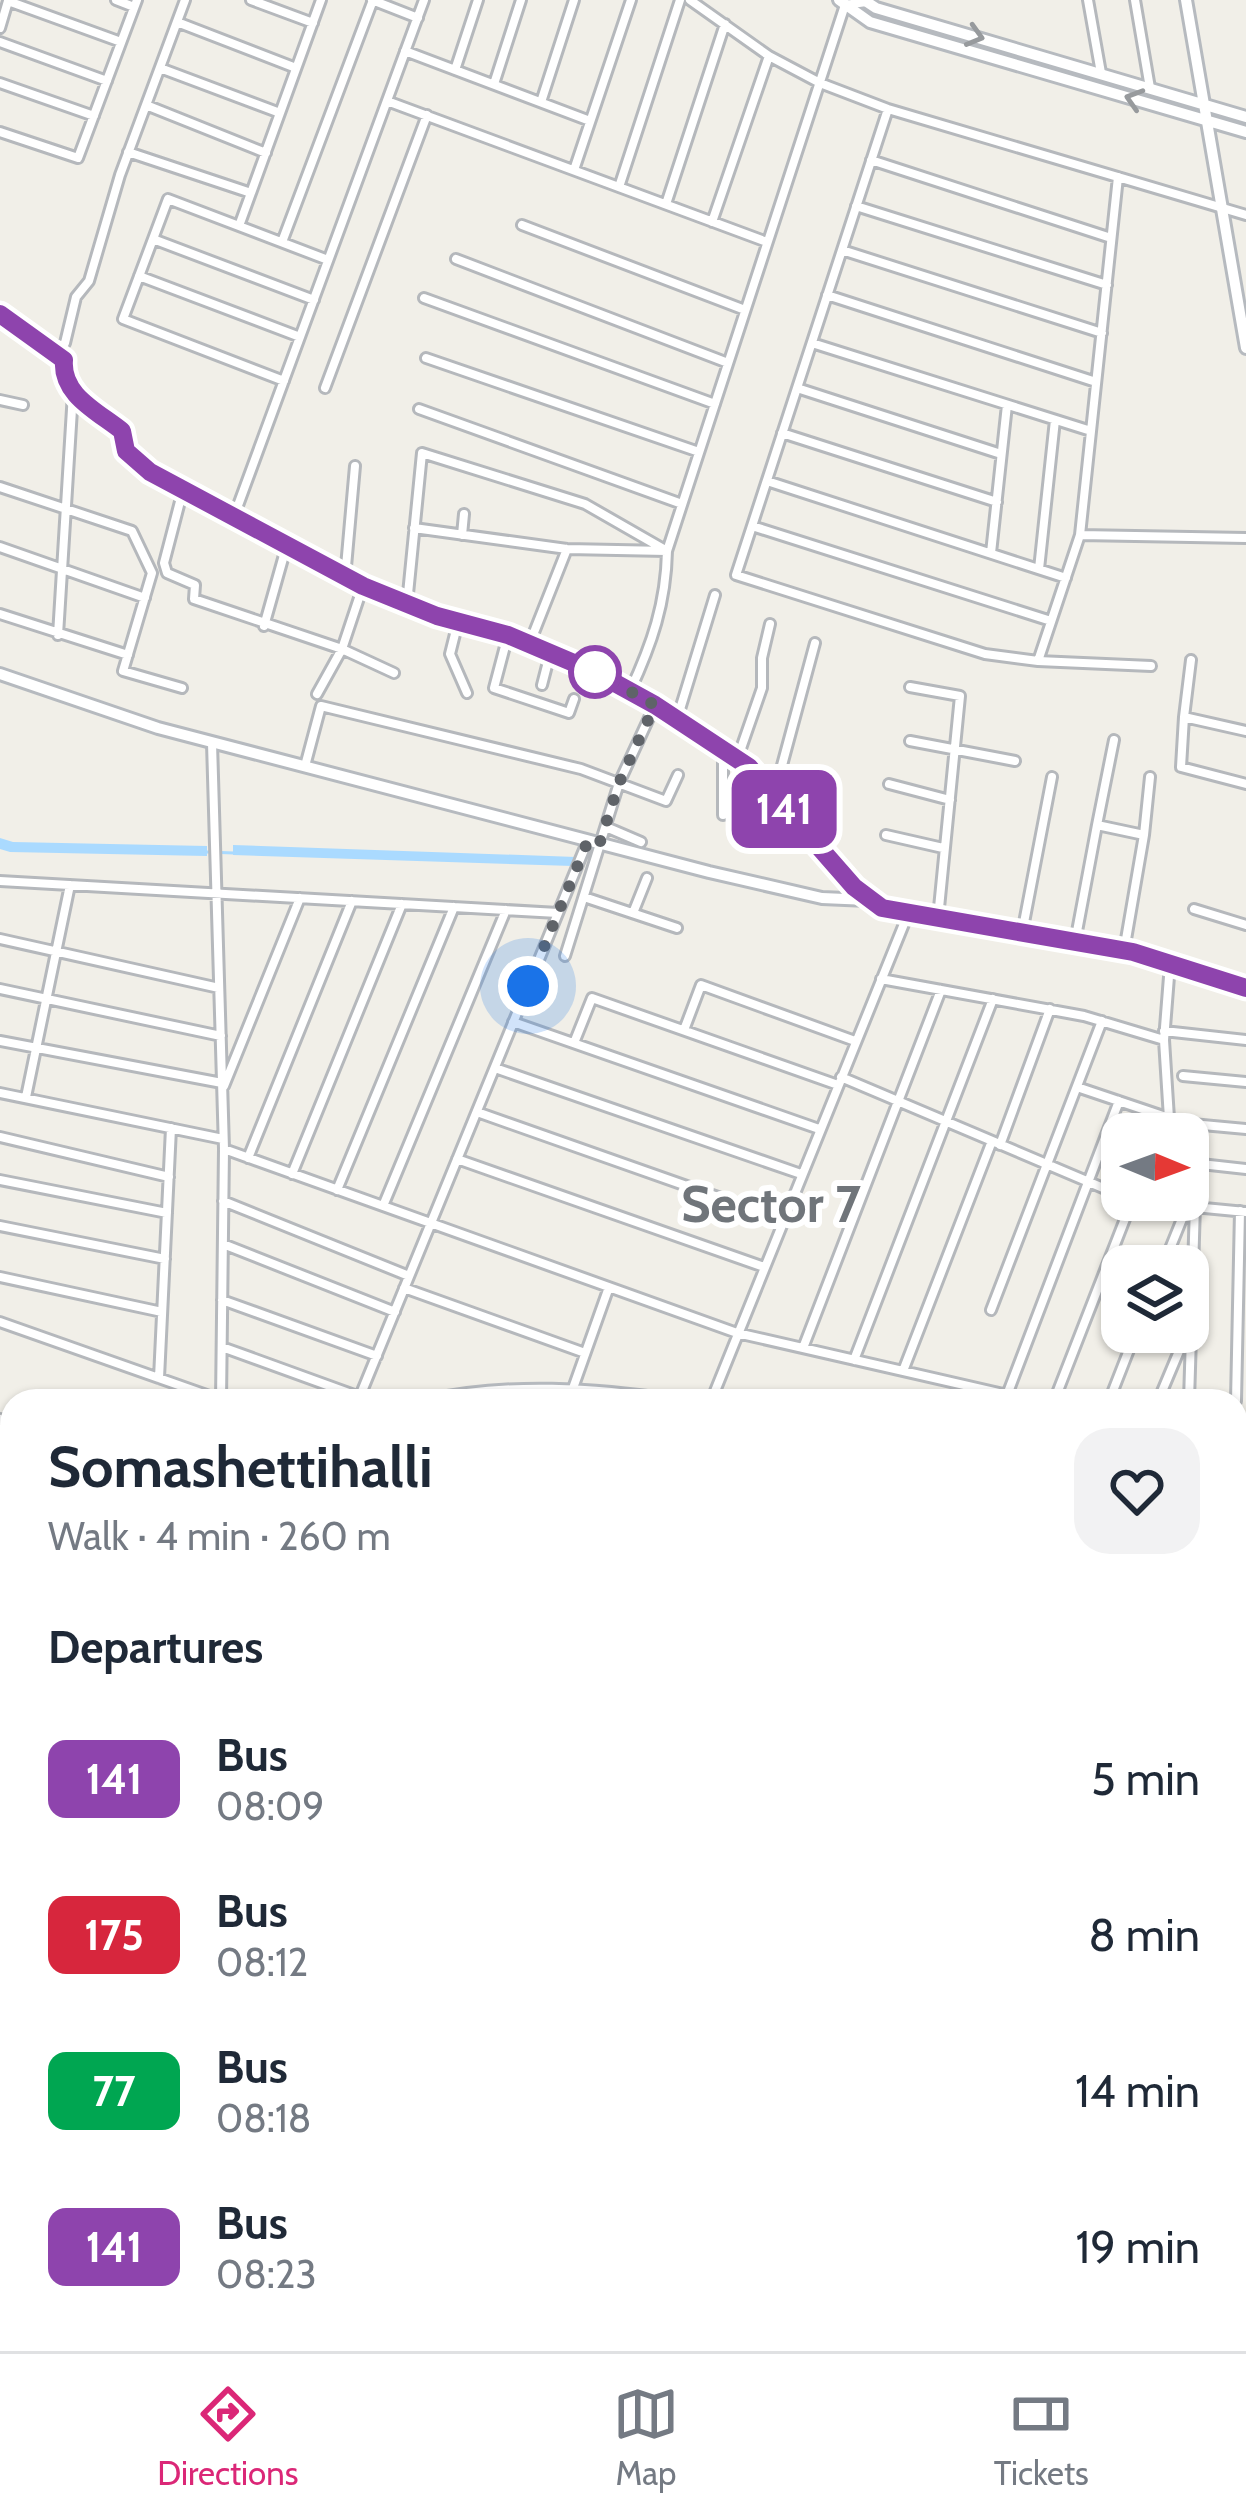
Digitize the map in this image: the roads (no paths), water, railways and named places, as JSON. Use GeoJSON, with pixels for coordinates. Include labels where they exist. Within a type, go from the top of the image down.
{"type":"FeatureCollection","features":[{"type":"Feature","properties":{"kind":"street"},"geometry":{"type":"LineString","coordinates":[[0,132],[78,158],[136,3],[116,0]]}},
{"type":"Feature","properties":{"kind":"street"},"geometry":{"type":"LineString","coordinates":[[52,351],[64,343],[76,297],[89,281],[128,152],[185,0]]}},
{"type":"Feature","properties":{"kind":"street"},"geometry":{"type":"LineString","coordinates":[[251,0],[313,23]]}},
{"type":"Feature","properties":{"kind":"street"},"geometry":{"type":"LineString","coordinates":[[239,226],[322,0]]}},
{"type":"Feature","properties":{"kind":"street"},"geometry":{"type":"LineString","coordinates":[[281,242],[373,0],[418,18]]}},
{"type":"Feature","properties":{"kind":"street"},"geometry":{"type":"LineString","coordinates":[[233,519],[424,0]]}},
{"type":"Feature","properties":{"kind":"street"},"geometry":{"type":"LineString","coordinates":[[455,70],[478,0]]}},
{"type":"Feature","properties":{"kind":"street"},"geometry":{"type":"LineString","coordinates":[[494,85],[521,0]]}},
{"type":"Feature","properties":{"kind":"street"},"geometry":{"type":"LineString","coordinates":[[541,102],[574,0]]}},
{"type":"Feature","properties":{"kind":"street"},"geometry":{"type":"LineString","coordinates":[[574,170],[631,0]]}},
{"type":"Feature","properties":{"kind":"street"},"geometry":{"type":"LineString","coordinates":[[619,187],[680,0]]}},
{"type":"Feature","properties":{"kind":"street"},"geometry":{"type":"LineString","coordinates":[[690,0],[769,56],[887,109],[1246,215]]}},
{"type":"Feature","properties":{"kind":"street"},"geometry":{"type":"LineString","coordinates":[[842,2],[866,0],[876,8],[1246,117]]}},
{"type":"Feature","properties":{"kind":"street"},"geometry":{"type":"LineString","coordinates":[[1088,0],[1102,74]]}},
{"type":"Feature","properties":{"kind":"street"},"geometry":{"type":"LineString","coordinates":[[1135,0],[1150,88]]}},
{"type":"Feature","properties":{"kind":"street"},"geometry":{"type":"LineString","coordinates":[[1186,0],[1246,348]]}},
{"type":"Feature","properties":{"kind":"street"},"geometry":{"type":"LineString","coordinates":[[0,28],[9,1],[121,42]]}},
{"type":"Feature","properties":{"kind":"street"},"geometry":{"type":"LineString","coordinates":[[630,691],[667,594],[667,551],[842,2]]}},
{"type":"Feature","properties":{"kind":"street"},"geometry":{"type":"LineString","coordinates":[[842,2],[869,22],[1246,132]]}},
{"type":"Feature","properties":{"kind":"street"},"geometry":{"type":"LineString","coordinates":[[176,22],[296,68]]}},
{"type":"Feature","properties":{"kind":"street"},"geometry":{"type":"LineString","coordinates":[[666,204],[724,24]]}},
{"type":"Feature","properties":{"kind":"street"},"geometry":{"type":"LineString","coordinates":[[0,42],[107,81]]}},
{"type":"Feature","properties":{"kind":"street"},"geometry":{"type":"LineString","coordinates":[[405,51],[590,121]]}},
{"type":"Feature","properties":{"kind":"street"},"geometry":{"type":"LineString","coordinates":[[712,222],[769,56]]}},
{"type":"Feature","properties":{"kind":"street"},"geometry":{"type":"LineString","coordinates":[[160,68],[280,112]]}},
{"type":"Feature","properties":{"kind":"street"},"geometry":{"type":"LineString","coordinates":[[0,83],[94,116]]}},
{"type":"Feature","properties":{"kind":"street"},"geometry":{"type":"LineString","coordinates":[[387,100],[767,242]]}},
{"type":"Feature","properties":{"kind":"street"},"geometry":{"type":"LineString","coordinates":[[146,105],[266,153]]}},
{"type":"Feature","properties":{"kind":"street"},"geometry":{"type":"LineString","coordinates":[[887,109],[736,575],[985,654],[1151,666]]}},
{"type":"Feature","properties":{"kind":"street"},"geometry":{"type":"LineString","coordinates":[[325,388],[427,115]]}},
{"type":"Feature","properties":{"kind":"street"},"geometry":{"type":"LineString","coordinates":[[128,152],[251,193]]}},
{"type":"Feature","properties":{"kind":"street"},"geometry":{"type":"LineString","coordinates":[[871,160],[1112,238]]}},
{"type":"Feature","properties":{"kind":"street"},"geometry":{"type":"LineString","coordinates":[[1038,661],[1080,535],[1118,177]]}},
{"type":"Feature","properties":{"kind":"street"},"geometry":{"type":"LineString","coordinates":[[284,381],[123,319],[168,199],[328,260]]}},
{"type":"Feature","properties":{"kind":"street"},"geometry":{"type":"LineString","coordinates":[[856,206],[1107,285]]}},
{"type":"Feature","properties":{"kind":"street"},"geometry":{"type":"LineString","coordinates":[[522,225],[745,310]]}},
{"type":"Feature","properties":{"kind":"street"},"geometry":{"type":"LineString","coordinates":[[153,239],[314,300]]}},
{"type":"Feature","properties":{"kind":"street"},"geometry":{"type":"LineString","coordinates":[[842,250],[1102,333]]}},
{"type":"Feature","properties":{"kind":"street"},"geometry":{"type":"LineString","coordinates":[[456,259],[728,362]]}},
{"type":"Feature","properties":{"kind":"street"},"geometry":{"type":"LineString","coordinates":[[139,276],[300,337]]}},
{"type":"Feature","properties":{"kind":"street"},"geometry":{"type":"LineString","coordinates":[[827,295],[1096,382]]}},
{"type":"Feature","properties":{"kind":"street"},"geometry":{"type":"LineString","coordinates":[[424,298],[715,404]]}},
{"type":"Feature","properties":{"kind":"street"},"geometry":{"type":"LineString","coordinates":[[0,314],[64,360],[63,375],[73,394],[122,431],[126,451],[150,472],[345,578],[406,604],[508,635],[655,705],[737,760],[854,887],[882,908],[1124,950],[1246,988]]}},
{"type":"Feature","properties":{"kind":"street"},"geometry":{"type":"LineString","coordinates":[[812,343],[1091,431]]}},
{"type":"Feature","properties":{"kind":"street"},"geometry":{"type":"LineString","coordinates":[[426,358],[699,452]]}},
{"type":"Feature","properties":{"kind":"street"},"geometry":{"type":"LineString","coordinates":[[797,388],[1001,454]]}},
{"type":"Feature","properties":{"kind":"street"},"geometry":{"type":"LineString","coordinates":[[58,635],[73,394]]}},
{"type":"Feature","properties":{"kind":"street"},"geometry":{"type":"LineString","coordinates":[[0,400],[23,405]]}},
{"type":"Feature","properties":{"kind":"street"},"geometry":{"type":"LineString","coordinates":[[991,554],[1006,405]]}},
{"type":"Feature","properties":{"kind":"street"},"geometry":{"type":"LineString","coordinates":[[419,409],[682,505]]}},
{"type":"Feature","properties":{"kind":"street"},"geometry":{"type":"LineString","coordinates":[[1039,569],[1055,420]]}},
{"type":"Feature","properties":{"kind":"street"},"geometry":{"type":"LineString","coordinates":[[782,434],[997,502]]}},
{"type":"Feature","properties":{"kind":"street"},"geometry":{"type":"LineString","coordinates":[[406,604],[422,453],[585,504],[667,551]]}},
{"type":"Feature","properties":{"kind":"street"},"geometry":{"type":"LineString","coordinates":[[345,578],[356,466]]}},
{"type":"Feature","properties":{"kind":"street"},"geometry":{"type":"LineString","coordinates":[[766,481],[1066,578]]}},
{"type":"Feature","properties":{"kind":"street"},"geometry":{"type":"LineString","coordinates":[[0,487],[132,531],[152,573],[123,671],[182,688]]}},
{"type":"Feature","properties":{"kind":"street"},"geometry":{"type":"LineString","coordinates":[[183,490],[164,562],[167,573],[195,585],[194,599],[394,673]]}},
{"type":"Feature","properties":{"kind":"street"},"geometry":{"type":"LineString","coordinates":[[462,535],[464,514]]}},
{"type":"Feature","properties":{"kind":"street"},"geometry":{"type":"LineString","coordinates":[[752,526],[1051,621]]}},
{"type":"Feature","properties":{"kind":"street"},"geometry":{"type":"LineString","coordinates":[[414,528],[567,549],[667,551]]}},
{"type":"Feature","properties":{"kind":"street"},"geometry":{"type":"LineString","coordinates":[[1080,535],[1246,538]]}},
{"type":"Feature","properties":{"kind":"street"},"geometry":{"type":"LineString","coordinates":[[0,547],[145,598]]}},
{"type":"Feature","properties":{"kind":"street"},"geometry":{"type":"LineString","coordinates":[[264,626],[286,548]]}},
{"type":"Feature","properties":{"kind":"street"},"geometry":{"type":"LineString","coordinates":[[529,645],[567,549]]}},
{"type":"Feature","properties":{"kind":"street"},"geometry":{"type":"LineString","coordinates":[[316,694],[342,650],[363,586]]}},
{"type":"Feature","properties":{"kind":"street"},"geometry":{"type":"LineString","coordinates":[[677,719],[715,596]]}},
{"type":"Feature","properties":{"kind":"street"},"geometry":{"type":"LineString","coordinates":[[0,614],[128,655]]}},
{"type":"Feature","properties":{"kind":"street"},"geometry":{"type":"LineString","coordinates":[[458,622],[449,654],[467,693]]}},
{"type":"Feature","properties":{"kind":"street"},"geometry":{"type":"LineString","coordinates":[[737,760],[762,688],[762,658],[770,624]]}},
{"type":"Feature","properties":{"kind":"street"},"geometry":{"type":"LineString","coordinates":[[508,635],[494,688],[569,713],[574,699]]}},
{"type":"Feature","properties":{"kind":"street"},"geometry":{"type":"LineString","coordinates":[[773,796],[815,643]]}},
{"type":"Feature","properties":{"kind":"street"},"geometry":{"type":"LineString","coordinates":[[542,685],[550,654]]}},
{"type":"Feature","properties":{"kind":"street"},"geometry":{"type":"LineString","coordinates":[[1190,660],[1180,767],[1246,784]]}},
{"type":"Feature","properties":{"kind":"street"},"geometry":{"type":"LineString","coordinates":[[0,674],[158,728],[822,898],[871,900]]}},
{"type":"Feature","properties":{"kind":"street"},"geometry":{"type":"LineString","coordinates":[[910,687],[960,696],[938,918]]}},
{"type":"Feature","properties":{"kind":"street"},"geometry":{"type":"LineString","coordinates":[[363,1389],[558,913],[594,840],[606,827],[619,783],[655,705]]}},
{"type":"Feature","properties":{"kind":"street"},"geometry":{"type":"LineString","coordinates":[[305,766],[321,706],[581,769],[666,801],[678,775]]}},
{"type":"Feature","properties":{"kind":"street"},"geometry":{"type":"LineString","coordinates":[[1184,717],[1246,731]]}},
{"type":"Feature","properties":{"kind":"street"},"geometry":{"type":"LineString","coordinates":[[1075,942],[1114,740]]}},
{"type":"Feature","properties":{"kind":"street"},"geometry":{"type":"LineString","coordinates":[[910,741],[1015,761]]}},
{"type":"Feature","properties":{"kind":"street"},"geometry":{"type":"LineString","coordinates":[[212,742],[224,1144],[221,1389]]}},
{"type":"Feature","properties":{"kind":"street"},"geometry":{"type":"LineString","coordinates":[[723,752],[723,815]]}},
{"type":"Feature","properties":{"kind":"street"},"geometry":{"type":"LineString","coordinates":[[1022,933],[1052,777]]}},
{"type":"Feature","properties":{"kind":"street"},"geometry":{"type":"LineString","coordinates":[[1124,950],[1150,777]]}},
{"type":"Feature","properties":{"kind":"street"},"geometry":{"type":"LineString","coordinates":[[889,784],[950,800]]}},
{"type":"Feature","properties":{"kind":"street"},"geometry":{"type":"LineString","coordinates":[[1097,825],[1144,835]]}},
{"type":"Feature","properties":{"kind":"street"},"geometry":{"type":"LineString","coordinates":[[606,827],[641,842]]}},
{"type":"Feature","properties":{"kind":"street"},"geometry":{"type":"LineString","coordinates":[[886,835],[943,848]]}},
{"type":"Feature","properties":{"kind":"street"},"geometry":{"type":"LineString","coordinates":[[566,956],[584,897],[594,840]]}},
{"type":"Feature","properties":{"kind":"street"},"geometry":{"type":"LineString","coordinates":[[633,913],[646,878]]}},
{"type":"Feature","properties":{"kind":"street"},"geometry":{"type":"LineString","coordinates":[[0,881],[558,913]]}},
{"type":"Feature","properties":{"kind":"street"},"geometry":{"type":"LineString","coordinates":[[26,1097],[70,885]]}},
{"type":"Feature","properties":{"kind":"street"},"geometry":{"type":"LineString","coordinates":[[584,897],[677,928]]}},
{"type":"Feature","properties":{"kind":"street"},"geometry":{"type":"LineString","coordinates":[[222,1087],[300,898]]}},
{"type":"Feature","properties":{"kind":"street"},"geometry":{"type":"LineString","coordinates":[[248,1158],[352,901]]}},
{"type":"Feature","properties":{"kind":"street"},"geometry":{"type":"LineString","coordinates":[[292,1174],[402,904]]}},
{"type":"Feature","properties":{"kind":"street"},"geometry":{"type":"LineString","coordinates":[[337,1190],[454,907]]}},
{"type":"Feature","properties":{"kind":"street"},"geometry":{"type":"LineString","coordinates":[[1194,909],[1246,926]]}},
{"type":"Feature","properties":{"kind":"street"},"geometry":{"type":"LineString","coordinates":[[382,1206],[506,910]]}},
{"type":"Feature","properties":{"kind":"street"},"geometry":{"type":"LineString","coordinates":[[716,1389],[908,914]]}},
{"type":"Feature","properties":{"kind":"street"},"geometry":{"type":"LineString","coordinates":[[0,939],[219,988]]}},
{"type":"Feature","properties":{"kind":"street"},"geometry":{"type":"LineString","coordinates":[[1169,1113],[1164,1036],[1170,964]]}},
{"type":"Feature","properties":{"kind":"street"},"geometry":{"type":"LineString","coordinates":[[881,979],[1050,1009],[1164,1036],[1246,1040]]}},
{"type":"Feature","properties":{"kind":"street"},"geometry":{"type":"LineString","coordinates":[[684,1030],[701,985],[855,1041]]}},
{"type":"Feature","properties":{"kind":"street"},"geometry":{"type":"LineString","coordinates":[[0,989],[220,1036]]}},
{"type":"Feature","properties":{"kind":"street"},"geometry":{"type":"LineString","coordinates":[[803,1348],[941,989]]}},
{"type":"Feature","properties":{"kind":"street"},"geometry":{"type":"LineString","coordinates":[[574,1043],[592,998],[898,1101],[1101,1187]]}},
{"type":"Feature","properties":{"kind":"street"},"geometry":{"type":"LineString","coordinates":[[854,1360],[993,999]]}},
{"type":"Feature","properties":{"kind":"street"},"geometry":{"type":"LineString","coordinates":[[903,1371],[1050,1009]]}},
{"type":"Feature","properties":{"kind":"street"},"geometry":{"type":"LineString","coordinates":[[991,1310],[1102,1021]]}},
{"type":"Feature","properties":{"kind":"street"},"geometry":{"type":"LineString","coordinates":[[514,1022],[820,1129]]}},
{"type":"Feature","properties":{"kind":"street"},"geometry":{"type":"LineString","coordinates":[[0,1042],[222,1087]]}},
{"type":"Feature","properties":{"kind":"street"},"geometry":{"type":"LineString","coordinates":[[495,1068],[801,1174]]}},
{"type":"Feature","properties":{"kind":"street"},"geometry":{"type":"LineString","coordinates":[[1183,1076],[1246,1082]]}},
{"type":"Feature","properties":{"kind":"street"},"geometry":{"type":"LineString","coordinates":[[1077,1087],[1155,1113]]}},
{"type":"Feature","properties":{"kind":"street"},"geometry":{"type":"LineString","coordinates":[[0,1094],[171,1128],[737,1333],[980,1389]]}},
{"type":"Feature","properties":{"kind":"street"},"geometry":{"type":"LineString","coordinates":[[1008,1389],[1120,1101]]}},
{"type":"Feature","properties":{"kind":"street"},"geometry":{"type":"LineString","coordinates":[[477,1112],[783,1220]]}},
{"type":"Feature","properties":{"kind":"street"},"geometry":{"type":"LineString","coordinates":[[1209,1126],[1246,1129]]}},
{"type":"Feature","properties":{"kind":"street"},"geometry":{"type":"LineString","coordinates":[[158,1378],[171,1128]]}},
{"type":"Feature","properties":{"kind":"street"},"geometry":{"type":"LineString","coordinates":[[0,1137],[169,1177]]}},
{"type":"Feature","properties":{"kind":"street"},"geometry":{"type":"LineString","coordinates":[[458,1159],[764,1267]]}},
{"type":"Feature","properties":{"kind":"street"},"geometry":{"type":"LineString","coordinates":[[1209,1164],[1246,1169]]}},
{"type":"Feature","properties":{"kind":"street"},"geometry":{"type":"LineString","coordinates":[[0,1180],[167,1213]]}},
{"type":"Feature","properties":{"kind":"street"},"geometry":{"type":"LineString","coordinates":[[224,1201],[409,1276]]}},
{"type":"Feature","properties":{"kind":"street"},"geometry":{"type":"LineString","coordinates":[[1209,1207],[1243,1211],[1241,1360]]}},
{"type":"Feature","properties":{"kind":"street"},"geometry":{"type":"LineString","coordinates":[[1059,1389],[1123,1221]]}},
{"type":"Feature","properties":{"kind":"street"},"geometry":{"type":"LineString","coordinates":[[0,1226],[165,1259]]}},
{"type":"Feature","properties":{"kind":"street"},"geometry":{"type":"LineString","coordinates":[[223,1244],[395,1312]]}},
{"type":"Feature","properties":{"kind":"street"},"geometry":{"type":"LineString","coordinates":[[0,1277],[162,1312]]}},
{"type":"Feature","properties":{"kind":"street"},"geometry":{"type":"LineString","coordinates":[[404,1288],[585,1353]]}},
{"type":"Feature","properties":{"kind":"street"},"geometry":{"type":"LineString","coordinates":[[573,1389],[609,1288]]}},
{"type":"Feature","properties":{"kind":"street"},"geometry":{"type":"LineString","coordinates":[[222,1300],[377,1356]]}},
{"type":"Feature","properties":{"kind":"street"},"geometry":{"type":"LineString","coordinates":[[0,1322],[190,1389]]}},
{"type":"Feature","properties":{"kind":"street"},"geometry":{"type":"LineString","coordinates":[[222,1347],[333,1389]]}},
{"type":"Feature","properties":{"kind":"street"},"geometry":{"type":"LineString","coordinates":[[1113,1389],[1127,1353]]}},
{"type":"Feature","properties":{"kind":"street"},"geometry":{"type":"LineString","coordinates":[[1163,1389],[1178,1353]]}},
{"type":"Feature","properties":{"kind":"street"},"geometry":{"type":"LineString","coordinates":[[1189,1353],[1189,1389]]}},
{"type":"Feature","properties":{"kind":"water"},"geometry":{"type":"Polygon","coordinates":[[[0,838],[207,846],[207,856],[10,852],[0,849],[0,838]]]}},
{"type":"Feature","properties":{"kind":"water"},"geometry":{"type":"Polygon","coordinates":[[[233,845],[576,857],[573,866],[233,855],[233,845]]]}},
{"type":"Feature","properties":{"kind":"waterway"},"geometry":{"type":"LineString","coordinates":[[207,852],[234,853]]}},
{"type":"Feature","properties":{"kind":"district","name":"Sector 7"},"geometry":{"type":"Point","coordinates":[771,1204]}}]}
